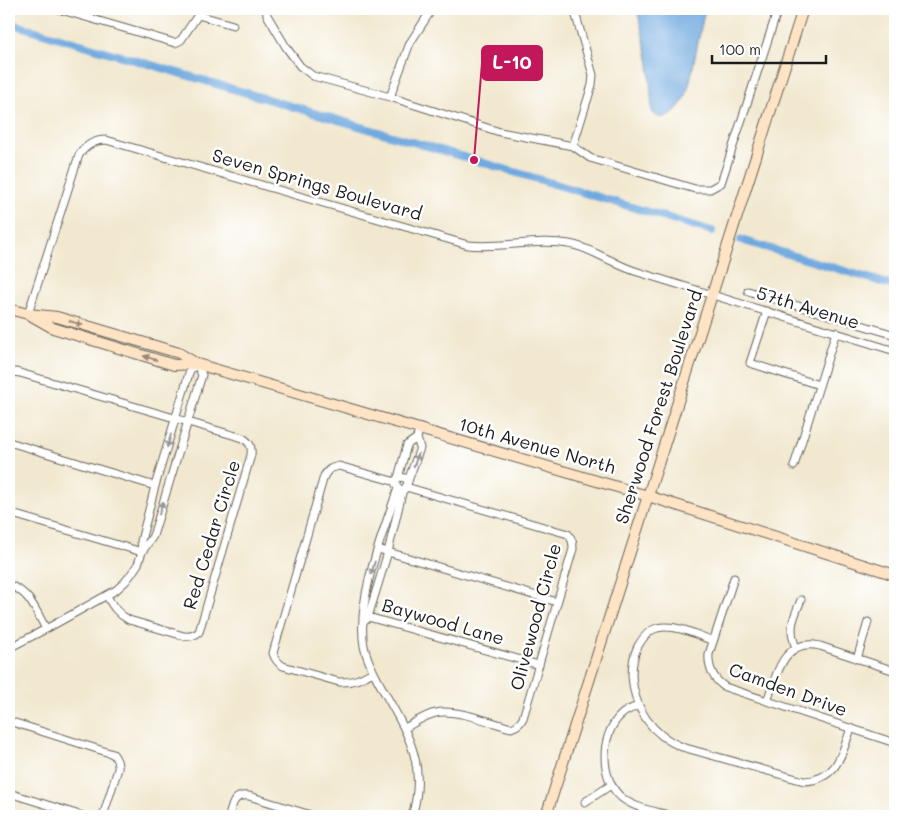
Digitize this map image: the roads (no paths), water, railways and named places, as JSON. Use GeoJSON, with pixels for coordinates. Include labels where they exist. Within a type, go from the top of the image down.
{"type":"FeatureCollection","features":[{"type":"Feature","properties":{"kind":"street"},"geometry":{"type":"LineString","coordinates":[[58,9],[175,43],[181,40],[200,12],[233,25]]}},
{"type":"Feature","properties":{"kind":"street"},"geometry":{"type":"LineString","coordinates":[[266,9],[267,15],[286,47],[300,66],[313,76],[390,97],[500,132],[573,146],[590,158],[695,189],[710,189],[721,183],[778,9]]}},
{"type":"Feature","properties":{"kind":"street"},"geometry":{"type":"LineString","coordinates":[[390,97],[410,43],[432,9]]}},
{"type":"Feature","properties":{"kind":"street"},"geometry":{"type":"LineString","coordinates":[[573,146],[592,85],[592,75],[574,9]]}},
{"type":"Feature","properties":{"kind":"street","name":"Sherwood Forest Boulevard"},"geometry":{"type":"LineString","coordinates":[[546,816],[803,9]]}},
{"type":"Feature","properties":{"kind":"street","name":"Seven Springs Boulevard"},"geometry":{"type":"LineString","coordinates":[[28,314],[79,155],[90,143],[106,140],[468,245],[486,246],[555,242],[580,246],[634,271],[712,295]]}},
{"type":"Feature","properties":{"kind":"street"},"geometry":{"type":"LineString","coordinates":[[748,290],[895,335]]}},
{"type":"Feature","properties":{"kind":"street","name":"57th Avenue"},"geometry":{"type":"LineString","coordinates":[[712,295],[895,350]]}},
{"type":"Feature","properties":{"kind":"street","name":"10th Avenue North"},"geometry":{"type":"LineString","coordinates":[[9,309],[28,314],[53,328],[174,365],[197,364],[418,433],[648,496],[895,575]]}},
{"type":"Feature","properties":{"kind":"street"},"geometry":{"type":"LineString","coordinates":[[767,312],[750,363],[819,385]]}},
{"type":"Feature","properties":{"kind":"street"},"geometry":{"type":"LineString","coordinates":[[794,466],[836,332]]}},
{"type":"Feature","properties":{"kind":"street"},"geometry":{"type":"LineString","coordinates":[[9,648],[107,596],[128,578],[138,564],[142,552],[153,536],[202,375],[197,364],[190,370],[156,486],[141,541],[142,552]]}},
{"type":"Feature","properties":{"kind":"street","name":"Red Cedar Circle"},"geometry":{"type":"LineString","coordinates":[[9,374],[20,373],[188,421],[243,438],[250,444],[252,455],[199,632],[189,637],[129,620],[115,610],[107,596]]}},
{"type":"Feature","properties":{"kind":"street"},"geometry":{"type":"LineString","coordinates":[[363,625],[368,617],[388,552],[407,445],[418,433]]}},
{"type":"Feature","properties":{"kind":"street"},"geometry":{"type":"LineString","coordinates":[[412,816],[418,789],[418,774],[414,753],[405,728],[373,672],[364,648],[363,612],[369,580],[378,549],[401,484],[420,448],[418,433]]}},
{"type":"Feature","properties":{"kind":"street"},"geometry":{"type":"LineString","coordinates":[[9,442],[156,486]]}},
{"type":"Feature","properties":{"kind":"street","name":"Olivewood Circle"},"geometry":{"type":"LineString","coordinates":[[373,672],[357,680],[340,682],[283,666],[278,663],[273,653],[324,476],[331,468],[339,466],[401,484],[568,534],[572,538],[573,549],[521,723],[511,728],[456,712],[444,711],[432,714],[405,728]]}},
{"type":"Feature","properties":{"kind":"street"},"geometry":{"type":"LineString","coordinates":[[9,513],[142,552]]}},
{"type":"Feature","properties":{"kind":"street"},"geometry":{"type":"LineString","coordinates":[[378,549],[557,602]]}},
{"type":"Feature","properties":{"kind":"street","name":"Camden Drive"},"geometry":{"type":"LineString","coordinates":[[734,578],[709,654],[710,671],[716,680],[725,687],[895,743]]}},
{"type":"Feature","properties":{"kind":"street"},"geometry":{"type":"LineString","coordinates":[[9,585],[26,595],[46,629]]}},
{"type":"Feature","properties":{"kind":"street"},"geometry":{"type":"LineString","coordinates":[[796,648],[792,635],[792,624],[801,600]]}},
{"type":"Feature","properties":{"kind":"street","name":"Baywood Lane"},"geometry":{"type":"LineString","coordinates":[[368,617],[539,665]]}},
{"type":"Feature","properties":{"kind":"street"},"geometry":{"type":"LineString","coordinates":[[857,659],[868,622]]}},
{"type":"Feature","properties":{"kind":"street"},"geometry":{"type":"LineString","coordinates":[[713,640],[676,628],[658,628],[650,632],[637,648],[632,665],[632,683],[638,706],[649,724],[676,745],[804,780],[810,780],[822,777],[836,766],[842,756],[851,728]]}},
{"type":"Feature","properties":{"kind":"street"},"geometry":{"type":"LineString","coordinates":[[767,701],[783,659],[796,648],[803,645],[814,645],[895,671]]}},
{"type":"Feature","properties":{"kind":"street"},"geometry":{"type":"LineString","coordinates":[[638,706],[620,716],[609,735],[605,756],[606,773],[611,785],[631,804],[672,816]]}},
{"type":"Feature","properties":{"kind":"street"},"geometry":{"type":"LineString","coordinates":[[9,721],[113,754],[117,759],[118,770],[103,816]]}},
{"type":"Feature","properties":{"kind":"street"},"geometry":{"type":"LineString","coordinates":[[585,802],[611,785]]}},
{"type":"Feature","properties":{"kind":"street"},"geometry":{"type":"LineString","coordinates":[[9,793],[83,816]]}},
{"type":"Feature","properties":{"kind":"street"},"geometry":{"type":"LineString","coordinates":[[228,816],[234,800],[243,795],[314,816]]}},
{"type":"Feature","properties":{"kind":"water"},"geometry":{"type":"Polygon","coordinates":[[[637,9],[705,9],[685,99],[667,117],[658,117],[652,112],[649,63],[637,9]]]}},
{"type":"Feature","properties":{"kind":"waterway"},"geometry":{"type":"LineString","coordinates":[[9,23],[712,231]]}},
{"type":"Feature","properties":{"kind":"waterway"},"geometry":{"type":"LineString","coordinates":[[741,240],[895,286]]}},
{"type":"Feature","properties":{"kind":"place","name":"L-10"},"geometry":{"type":"Point","coordinates":[474,160]}}]}
